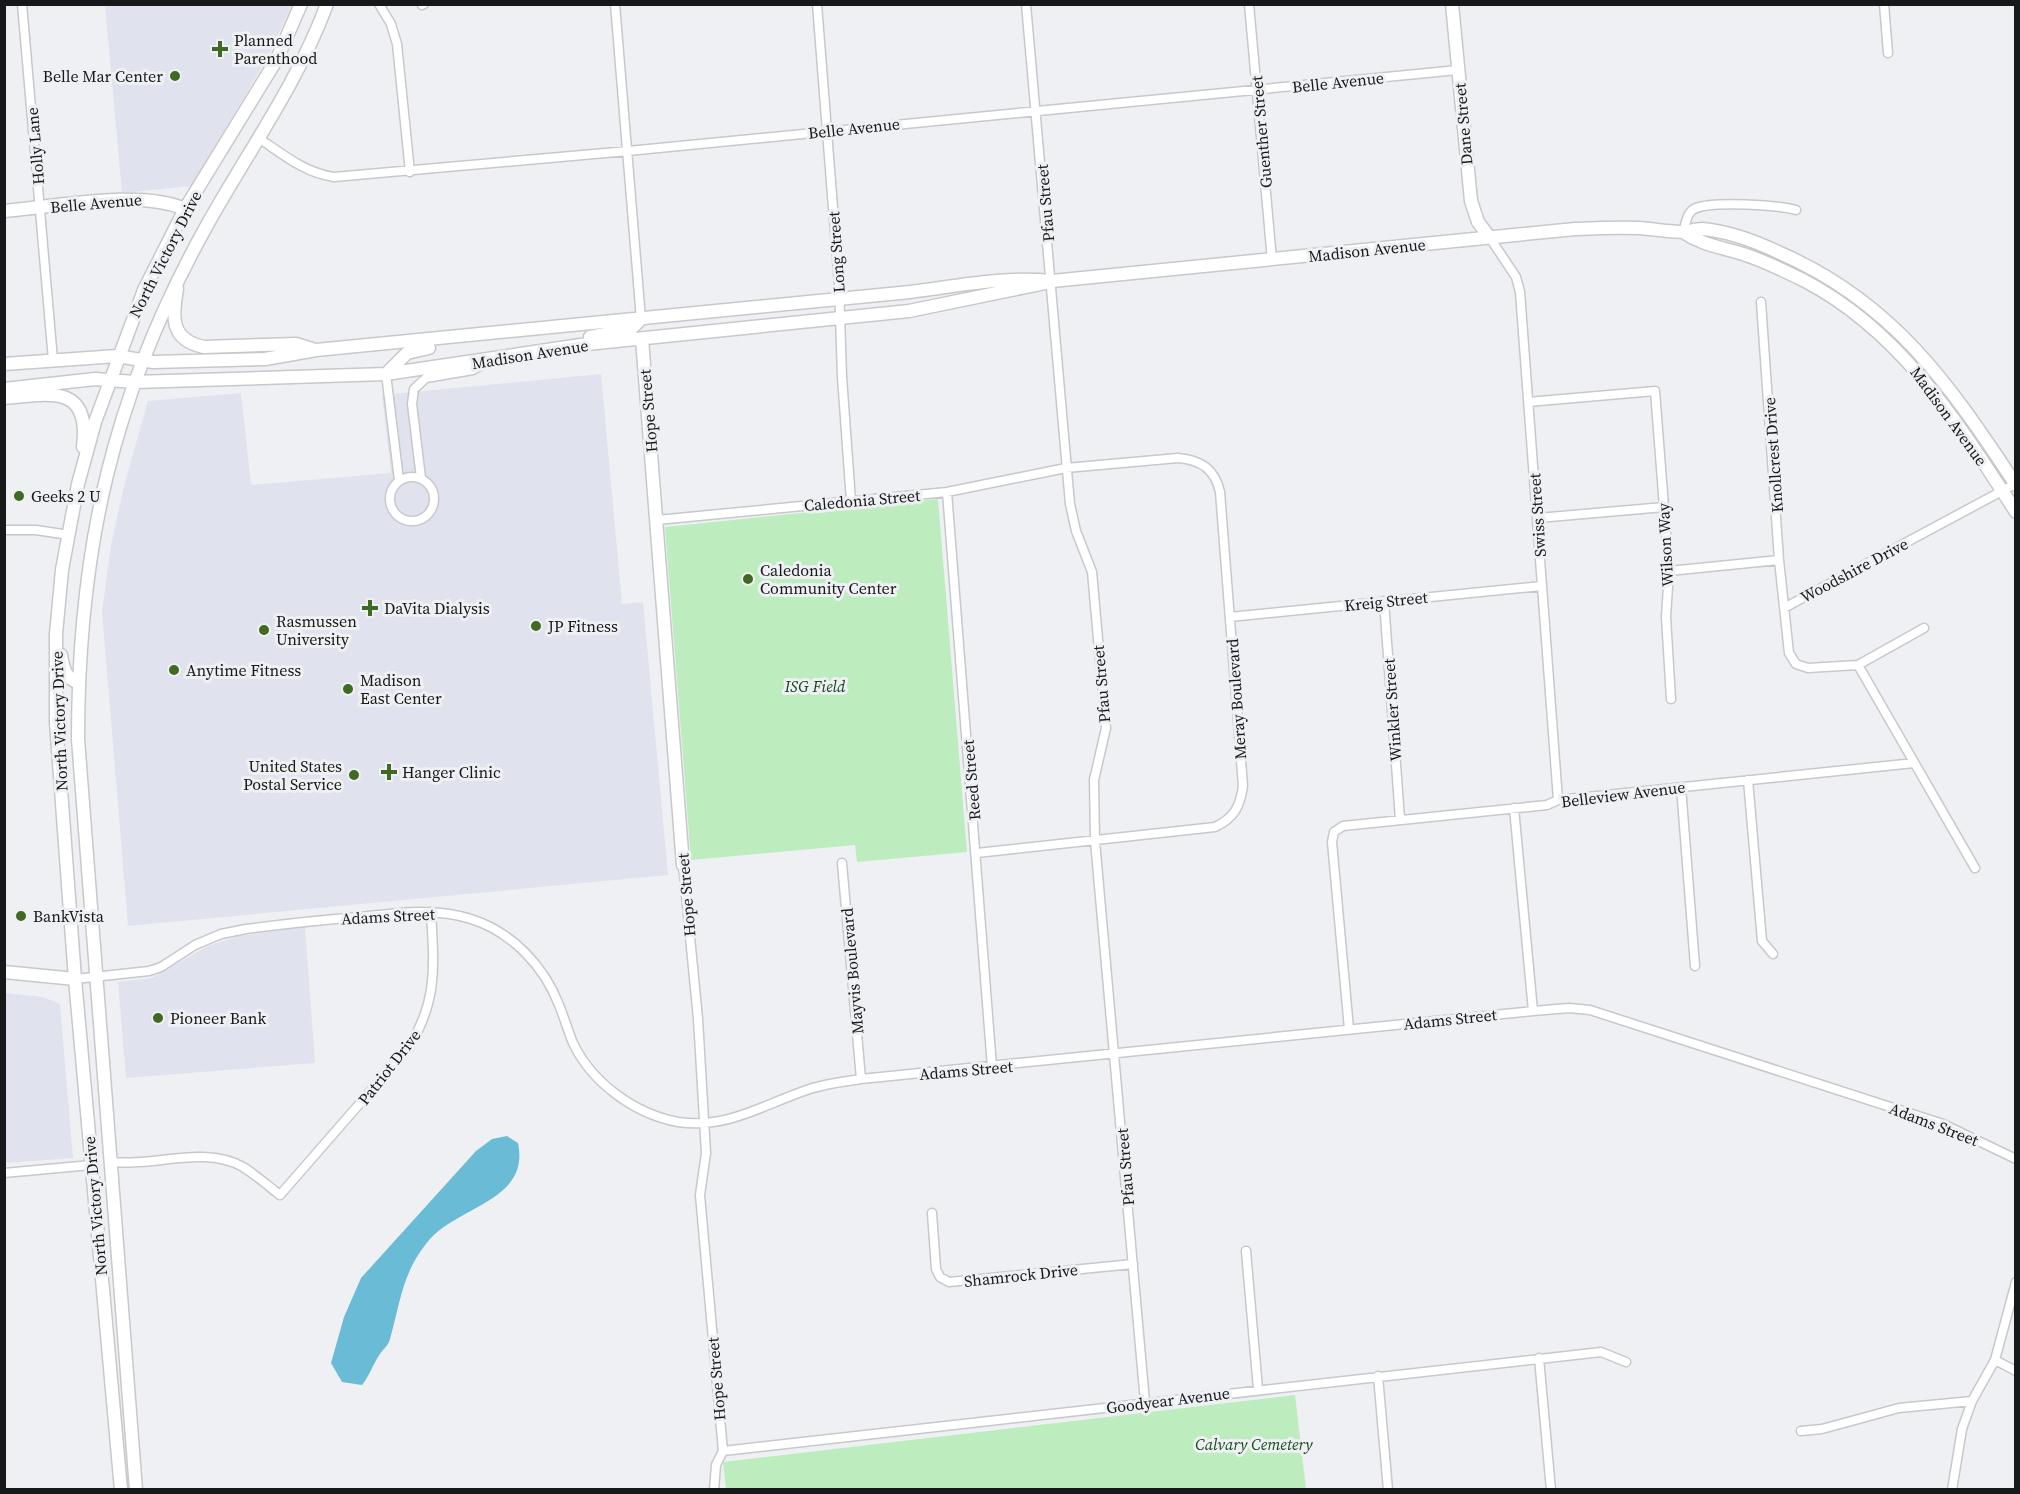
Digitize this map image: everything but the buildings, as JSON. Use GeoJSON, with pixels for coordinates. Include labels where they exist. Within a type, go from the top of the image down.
{"type":"FeatureCollection","features":[{"type":"Feature","properties":{"kind":"main road","name":"North Victory Drive"},"geometry":{"type":"LineString","coordinates":[[121,1490],[75,979],[56,722],[55,675],[61,585],[78,484],[117,356],[144,290],[185,209],[277,58],[301,4]]}},
{"type":"Feature","properties":{"kind":"main road","name":"North Victory Drive"},"geometry":{"type":"LineString","coordinates":[[136,1490],[78,739],[84,599],[98,509],[135,382],[158,320],[220,202],[260,139],[297,73],[327,4]]}},
{"type":"Feature","properties":{"kind":"main road","name":"Dane Street"},"geometry":{"type":"LineString","coordinates":[[1452,4],[1471,201],[1478,222],[1490,238]]}},
{"type":"Feature","properties":{"kind":"main road","name":"Belle Avenue"},"geometry":{"type":"LineString","coordinates":[[4,211],[141,198],[171,203],[185,209]]}},
{"type":"Feature","properties":{"kind":"main road","name":"Madison Avenue"},"geometry":{"type":"LineString","coordinates":[[4,389],[110,379],[135,382],[386,374],[642,339],[941,306],[1052,280],[1605,228],[1683,232],[1701,229],[1771,249],[1829,277],[1868,304],[1901,332],[1932,365],[1962,404],[2015,484]]}},
{"type":"Feature","properties":{"kind":"main road","name":"Madison Avenue"},"geometry":{"type":"LineString","coordinates":[[1683,232],[1699,243],[1744,255],[1784,270],[1839,301],[1876,329],[1906,358],[1936,393],[2016,512]]}},
{"type":"Feature","properties":{"kind":"main road"},"geometry":{"type":"LineString","coordinates":[[180,275],[174,320],[180,334],[187,342],[204,347],[296,344],[316,350]]}},
{"type":"Feature","properties":{"kind":"main road","name":"Madison Avenue"},"geometry":{"type":"LineString","coordinates":[[4,364],[117,356],[143,360],[265,358],[316,350],[552,329],[941,288],[983,280],[1021,278],[1052,280]]}},
{"type":"Feature","properties":{"kind":"main road"},"geometry":{"type":"LineString","coordinates":[[537,352],[569,340],[625,331],[641,319]]}},
{"type":"Feature","properties":{"kind":"main road"},"geometry":{"type":"LineString","coordinates":[[386,374],[400,358],[416,350],[552,329]]}},
{"type":"Feature","properties":{"kind":"main road","name":"Hope Street"},"geometry":{"type":"LineString","coordinates":[[642,339],[683,866]]}},
{"type":"Feature","properties":{"kind":"main road"},"geometry":{"type":"LineString","coordinates":[[4,398],[56,394],[76,405],[84,425],[78,484]]}},
{"type":"Feature","properties":{"kind":"main road"},"geometry":{"type":"LineString","coordinates":[[61,585],[63,665],[71,680],[79,683]]}},
{"type":"Feature","properties":{"kind":"main road","name":"Adams Street"},"geometry":{"type":"LineString","coordinates":[[4,972],[75,979]]}},
{"type":"Feature","properties":{"kind":"street","name":"Holly Lane"},"geometry":{"type":"LineString","coordinates":[[22,4],[41,208],[52,360]]}},
{"type":"Feature","properties":{"kind":"street"},"geometry":{"type":"LineString","coordinates":[[379,4],[391,24],[397,44],[410,172]]}},
{"type":"Feature","properties":{"kind":"street"},"geometry":{"type":"LineString","coordinates":[[615,4],[641,319]]}},
{"type":"Feature","properties":{"kind":"street","name":"Long Street"},"geometry":{"type":"LineString","coordinates":[[816,4],[839,299],[851,501]]}},
{"type":"Feature","properties":{"kind":"street","name":"Pfau Street"},"geometry":{"type":"LineString","coordinates":[[1026,4],[1052,280],[1066,468],[1076,531],[1092,572],[1106,728],[1094,780],[1095,841],[1145,1402]]}},
{"type":"Feature","properties":{"kind":"street","name":"Guenther Street"},"geometry":{"type":"LineString","coordinates":[[1250,4],[1272,260]]}},
{"type":"Feature","properties":{"kind":"street"},"geometry":{"type":"LineString","coordinates":[[1884,4],[1888,53]]}},
{"type":"Feature","properties":{"kind":"street","name":"Belle Avenue"},"geometry":{"type":"LineString","coordinates":[[260,139],[304,168],[319,175],[334,177],[410,172],[1458,70]]}},
{"type":"Feature","properties":{"kind":"street"},"geometry":{"type":"LineString","coordinates":[[1683,232],[1687,216],[1695,208],[1711,205],[1781,206],[1796,210]]}},
{"type":"Feature","properties":{"kind":"street","name":"Swiss Street"},"geometry":{"type":"LineString","coordinates":[[1490,238],[1516,277],[1520,292],[1558,800]]}},
{"type":"Feature","properties":{"kind":"street","name":"Knollcrest Drive"},"geometry":{"type":"LineString","coordinates":[[1761,302],[1784,608]]}},
{"type":"Feature","properties":{"kind":"street"},"geometry":{"type":"LineString","coordinates":[[386,374],[399,480],[390,496],[392,509],[401,519],[415,521],[428,516],[434,504],[434,491],[421,478],[412,404],[414,389],[426,378],[473,370],[490,360]]}},
{"type":"Feature","properties":{"kind":"street","name":"Wilson Way"},"geometry":{"type":"LineString","coordinates":[[1528,402],[1655,391],[1669,571],[1666,617],[1671,699]]}},
{"type":"Feature","properties":{"kind":"street","name":"Meray Boulevard"},"geometry":{"type":"LineString","coordinates":[[977,853],[1215,827],[1230,821],[1241,799],[1243,786],[1220,492],[1217,479],[1206,466],[1194,459],[1178,458],[1066,468]]}},
{"type":"Feature","properties":{"kind":"street","name":"Caledonia Street"},"geometry":{"type":"LineString","coordinates":[[657,520],[947,492],[1066,468]]}},
{"type":"Feature","properties":{"kind":"street"},"geometry":{"type":"LineString","coordinates":[[399,480],[410,477],[421,478]]}},
{"type":"Feature","properties":{"kind":"street","name":"Woodshire Drive"},"geometry":{"type":"LineString","coordinates":[[1858,665],[1808,668],[1796,664],[1789,653],[1784,608],[2015,484]]}},
{"type":"Feature","properties":{"kind":"street","name":"Reed Street"},"geometry":{"type":"LineString","coordinates":[[947,492],[992,1067]]}},
{"type":"Feature","properties":{"kind":"street"},"geometry":{"type":"LineString","coordinates":[[1538,518],[1664,507]]}},
{"type":"Feature","properties":{"kind":"street"},"geometry":{"type":"LineString","coordinates":[[4,530],[36,530],[69,535]]}},
{"type":"Feature","properties":{"kind":"street"},"geometry":{"type":"LineString","coordinates":[[1669,571],[1779,560]]}},
{"type":"Feature","properties":{"kind":"street","name":"Kreig Street"},"geometry":{"type":"LineString","coordinates":[[1230,617],[1542,586]]}},
{"type":"Feature","properties":{"kind":"street","name":"Winkler Street"},"geometry":{"type":"LineString","coordinates":[[1384,602],[1400,819]]}},
{"type":"Feature","properties":{"kind":"street"},"geometry":{"type":"LineString","coordinates":[[1924,628],[1858,665],[1975,868]]}},
{"type":"Feature","properties":{"kind":"street","name":"Belleview Avenue"},"geometry":{"type":"LineString","coordinates":[[1349,1029],[1332,842],[1334,832],[1342,826],[1547,805],[1558,800],[1914,763]]}},
{"type":"Feature","properties":{"kind":"street"},"geometry":{"type":"LineString","coordinates":[[1748,780],[1762,941],[1773,954]]}},
{"type":"Feature","properties":{"kind":"street"},"geometry":{"type":"LineString","coordinates":[[1681,787],[1695,966]]}},
{"type":"Feature","properties":{"kind":"street"},"geometry":{"type":"LineString","coordinates":[[1514,808],[1533,1011]]}},
{"type":"Feature","properties":{"kind":"street","name":"Mayvis Boulevard"},"geometry":{"type":"LineString","coordinates":[[842,863],[861,1079]]}},
{"type":"Feature","properties":{"kind":"street","name":"Hope Street"},"geometry":{"type":"LineString","coordinates":[[683,866],[698,1019],[706,1153],[700,1195],[723,1451]]}},
{"type":"Feature","properties":{"kind":"street","name":"Adams Street"},"geometry":{"type":"LineString","coordinates":[[75,979],[161,967],[195,945],[221,934],[246,929],[431,912],[472,919],[507,936],[526,953],[544,976],[554,994],[573,1044],[585,1064],[620,1097],[648,1113],[677,1121],[704,1124],[748,1115],[804,1091],[861,1079],[1569,1008],[1609,1014],[1943,1124],[2016,1159]]}},
{"type":"Feature","properties":{"kind":"street","name":"Patriot Drive"},"geometry":{"type":"LineString","coordinates":[[111,1162],[125,1164],[208,1157],[227,1160],[243,1167],[280,1195],[409,1047],[423,1025],[431,998],[435,968],[431,912]]}},
{"type":"Feature","properties":{"kind":"street"},"geometry":{"type":"LineString","coordinates":[[4,1173],[91,1165]]}},
{"type":"Feature","properties":{"kind":"street","name":"Shamrock Drive"},"geometry":{"type":"LineString","coordinates":[[932,1213],[936,1269],[940,1277],[949,1282],[1133,1264]]}},
{"type":"Feature","properties":{"kind":"street"},"geometry":{"type":"LineString","coordinates":[[1246,1251],[1258,1389]]}},
{"type":"Feature","properties":{"kind":"street"},"geometry":{"type":"LineString","coordinates":[[1952,1490],[1962,1429],[1972,1401],[1995,1360],[2016,1282]]}},
{"type":"Feature","properties":{"kind":"street","name":"Goodyear Avenue"},"geometry":{"type":"LineString","coordinates":[[723,1451],[1539,1358],[1601,1352],[1626,1362]]}},
{"type":"Feature","properties":{"kind":"street"},"geometry":{"type":"LineString","coordinates":[[1539,1358],[1551,1490]]}},
{"type":"Feature","properties":{"kind":"street"},"geometry":{"type":"LineString","coordinates":[[1995,1360],[2016,1371]]}},
{"type":"Feature","properties":{"kind":"street"},"geometry":{"type":"LineString","coordinates":[[1378,1376],[1388,1490]]}},
{"type":"Feature","properties":{"kind":"street"},"geometry":{"type":"LineString","coordinates":[[1801,1431],[1822,1429],[1899,1408],[1972,1401]]}},
{"type":"Feature","properties":{"kind":"street"},"geometry":{"type":"LineString","coordinates":[[714,1490],[716,1465],[723,1451]]}},
{"type":"Feature","properties":{"kind":"shaded area"},"geometry":{"type":"Polygon","coordinates":[[[105,5],[292,5],[266,60],[192,186],[122,193],[105,5]]]}},
{"type":"Feature","properties":{"kind":"shaded area"},"geometry":{"type":"Polygon","coordinates":[[[601,374],[622,604],[643,602],[668,875],[128,926],[102,612],[111,545],[124,486],[148,401],[241,393],[251,485],[391,473],[382,395],[601,374]]]}},
{"type":"Feature","properties":{"kind":"shaded area"},"geometry":{"type":"Polygon","coordinates":[[[305,927],[315,1063],[126,1078],[118,982],[152,978],[208,946],[239,936],[305,927]]]}},
{"type":"Feature","properties":{"kind":"shaded area"},"geometry":{"type":"Polygon","coordinates":[[[5,993],[43,997],[60,1004],[73,1158],[5,1163],[5,993]]]}},
{"type":"Feature","properties":{"kind":"green space","name":"ISG Field"},"geometry":{"type":"Polygon","coordinates":[[[938,499],[967,852],[857,862],[855,845],[691,860],[665,527],[938,499]]]}},
{"type":"Feature","properties":{"kind":"green space","name":"Calvary Cemetery"},"geometry":{"type":"Polygon","coordinates":[[[1295,1395],[1306,1489],[726,1489],[723,1462],[1295,1395]]]}},
{"type":"Feature","properties":{"kind":"water"},"geometry":{"type":"Polygon","coordinates":[[[507,1136],[518,1143],[519,1162],[514,1177],[490,1200],[443,1227],[430,1239],[413,1263],[408,1275],[388,1343],[362,1385],[342,1382],[331,1363],[344,1317],[361,1278],[476,1151],[492,1139],[507,1136]]]}},
{"type":"Feature","properties":{"kind":"place","name":"Planned Parenthood"},"geometry":{"type":"Point","coordinates":[220,49]}},
{"type":"Feature","properties":{"kind":"place","name":"Belle Mar Center"},"geometry":{"type":"Point","coordinates":[175,76]}},
{"type":"Feature","properties":{"kind":"place","name":"Geeks 2 U"},"geometry":{"type":"Point","coordinates":[19,496]}},
{"type":"Feature","properties":{"kind":"place","name":"Caledonia Community Center"},"geometry":{"type":"Point","coordinates":[748,579]}},
{"type":"Feature","properties":{"kind":"place","name":"DaVita Dialysis"},"geometry":{"type":"Point","coordinates":[370,608]}},
{"type":"Feature","properties":{"kind":"place","name":"JP Fitness"},"geometry":{"type":"Point","coordinates":[536,626]}},
{"type":"Feature","properties":{"kind":"place","name":"Rasmussen University"},"geometry":{"type":"Point","coordinates":[264,630]}},
{"type":"Feature","properties":{"kind":"place","name":"Anytime Fitness"},"geometry":{"type":"Point","coordinates":[174,670]}},
{"type":"Feature","properties":{"kind":"place","name":"Madison East Center"},"geometry":{"type":"Point","coordinates":[348,689]}},
{"type":"Feature","properties":{"kind":"place","name":"Hanger Clinic"},"geometry":{"type":"Point","coordinates":[389,772]}},
{"type":"Feature","properties":{"kind":"place","name":"United States Postal Service"},"geometry":{"type":"Point","coordinates":[354,775]}},
{"type":"Feature","properties":{"kind":"place","name":"BankVista"},"geometry":{"type":"Point","coordinates":[21,916]}},
{"type":"Feature","properties":{"kind":"place","name":"Pioneer Bank"},"geometry":{"type":"Point","coordinates":[158,1018]}}]}
